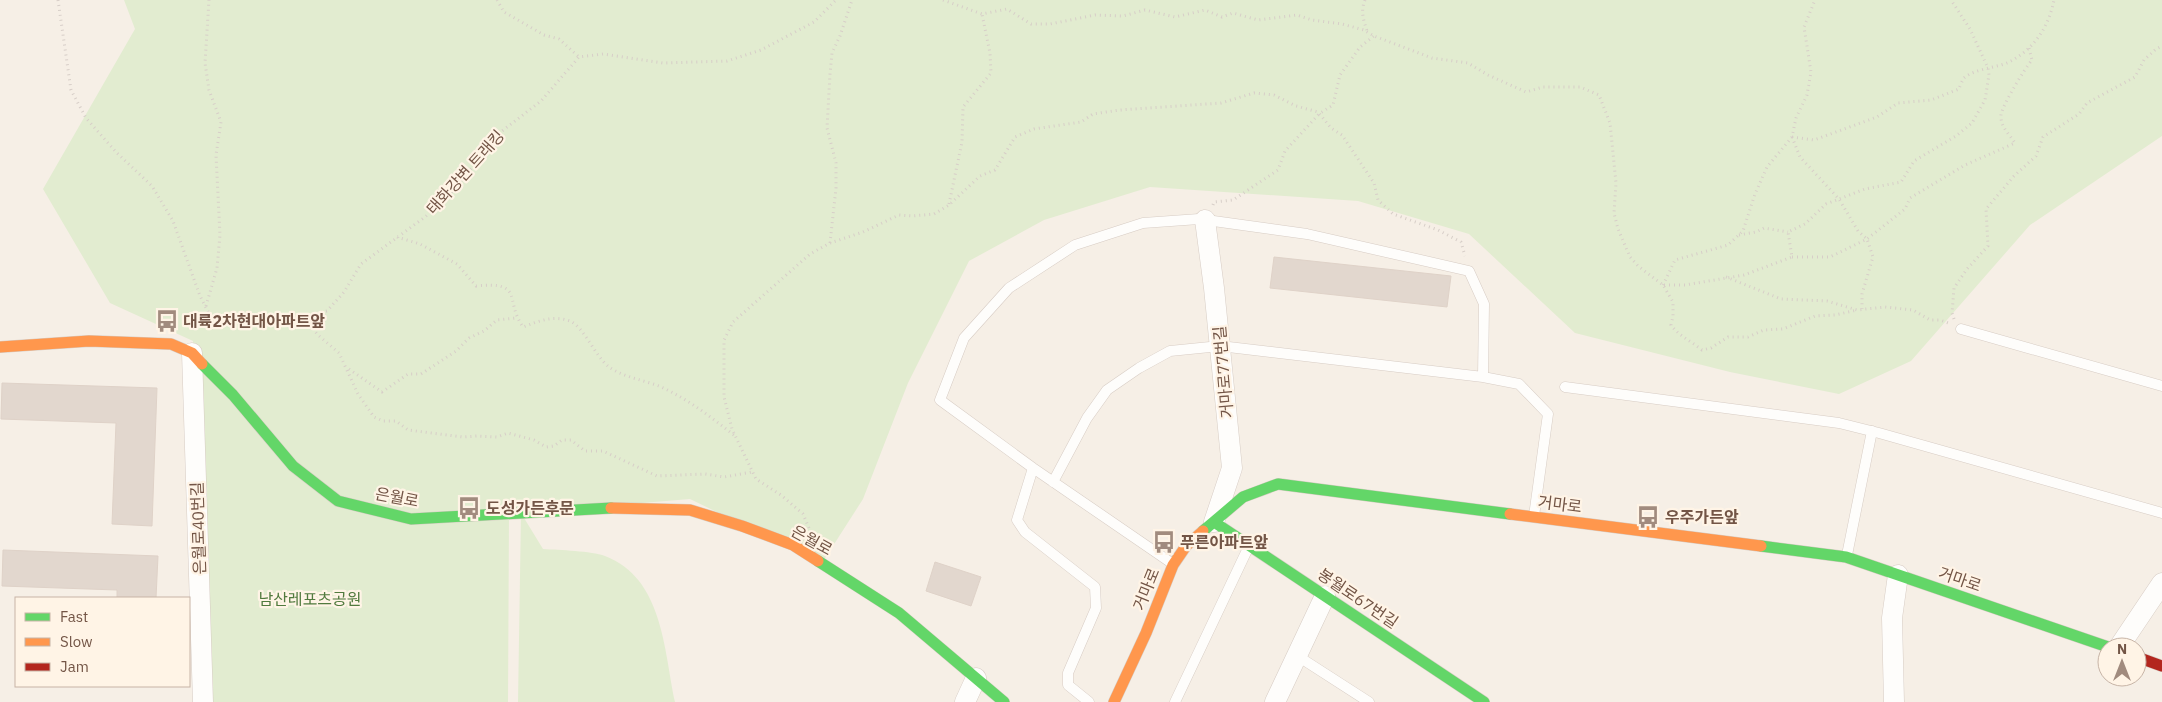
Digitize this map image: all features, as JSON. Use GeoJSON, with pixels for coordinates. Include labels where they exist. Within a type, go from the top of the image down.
{"type":"FeatureCollection","features":[{"type":"Feature","properties":{"kind":"street","name":"거마로77번길"},"geometry":{"type":"LineString","coordinates":[[1205,220],[1232,468],[1214,522]]}},
{"type":"Feature","properties":{"kind":"street","name":"은월로"},"geometry":{"type":"LineString","coordinates":[[0,347],[89,341],[171,344],[192,353],[233,394],[293,466],[338,500],[411,519],[607,508],[690,510],[742,526],[793,545],[899,613],[1004,702]]}},
{"type":"Feature","properties":{"kind":"street","name":"은월로40번길"},"geometry":{"type":"LineString","coordinates":[[192,353],[203,702]]}},
{"type":"Feature","properties":{"kind":"street","name":"거마로"},"geometry":{"type":"LineString","coordinates":[[1114,702],[1146,633],[1174,565],[1186,546],[1244,497],[1278,484],[1846,557],[2097,643]]}},
{"type":"Feature","properties":{"kind":"street","name":"봉월로67번길"},"geometry":{"type":"LineString","coordinates":[[1214,522],[1484,702]]}},
{"type":"Feature","properties":{"kind":"street"},"geometry":{"type":"LineString","coordinates":[[1894,702],[1892,618],[1898,575]]}},
{"type":"Feature","properties":{"kind":"street"},"geometry":{"type":"LineString","coordinates":[[2126,637],[2162,583]]}},
{"type":"Feature","properties":{"kind":"street"},"geometry":{"type":"LineString","coordinates":[[1275,702],[1325,596]]}},
{"type":"Feature","properties":{"kind":"street"},"geometry":{"type":"LineString","coordinates":[[2147,661],[2162,666]]}},
{"type":"Feature","properties":{"kind":"street"},"geometry":{"type":"LineString","coordinates":[[965,702],[976,678]]}},
{"type":"Feature","properties":{"kind":"lane"},"geometry":{"type":"LineString","coordinates":[[1174,565],[1033,468],[940,400],[964,338],[1009,288],[1075,245],[1143,223],[1205,220],[1307,234],[1469,271],[1484,304],[1483,377]]}},
{"type":"Feature","properties":{"kind":"lane"},"geometry":{"type":"LineString","coordinates":[[1961,329],[2162,386]]}},
{"type":"Feature","properties":{"kind":"lane"},"geometry":{"type":"LineString","coordinates":[[1053,482],[1087,418],[1107,390],[1139,368],[1170,351],[1220,346],[1483,377],[1519,384],[1548,414],[1534,517]]}},
{"type":"Feature","properties":{"kind":"lane"},"geometry":{"type":"LineString","coordinates":[[1565,386],[1839,424],[1872,431],[2162,513]]}},
{"type":"Feature","properties":{"kind":"lane"},"geometry":{"type":"LineString","coordinates":[[1846,557],[1872,431]]}},
{"type":"Feature","properties":{"kind":"lane"},"geometry":{"type":"LineString","coordinates":[[1033,468],[1017,520],[1025,532],[1094,587],[1096,595],[1096,608],[1068,673],[1068,685],[1088,702]]}},
{"type":"Feature","properties":{"kind":"lane"},"geometry":{"type":"LineString","coordinates":[[1175,702],[1249,545]]}},
{"type":"Feature","properties":{"kind":"lane"},"geometry":{"type":"LineString","coordinates":[[1296,655],[1369,702]]}},
{"type":"Feature","properties":{"kind":"path"},"geometry":{"type":"LineString","coordinates":[[58,0],[71,90],[86,118],[156,193],[173,221],[206,307]]}},
{"type":"Feature","properties":{"kind":"path"},"geometry":{"type":"LineString","coordinates":[[206,307],[217,268],[220,235],[216,155],[221,122],[209,90],[205,64],[209,0]]}},
{"type":"Feature","properties":{"kind":"path"},"geometry":{"type":"LineString","coordinates":[[496,0],[504,12],[544,35],[559,39],[578,57],[603,54],[662,63],[727,61],[762,50],[814,22],[836,0]]}},
{"type":"Feature","properties":{"kind":"path"},"geometry":{"type":"LineString","coordinates":[[830,243],[836,188],[836,163],[827,128],[830,74],[832,54],[852,0]]}},
{"type":"Feature","properties":{"kind":"path"},"geometry":{"type":"LineString","coordinates":[[944,0],[982,14],[1007,10],[1031,24],[1050,24],[1096,15],[1124,16],[1145,10],[1175,17],[1205,10],[1222,17],[1233,13],[1258,20],[1297,15],[1312,20],[1342,24],[1364,30],[1374,36],[1432,58],[1468,63],[1488,75],[1526,92],[1544,87],[1580,87],[1599,95],[1610,122],[1616,183],[1614,213],[1630,257],[1638,266],[1663,285],[1673,302],[1671,325],[1677,334],[1691,341],[1702,350],[1711,348],[1728,337],[1748,337],[1764,330],[1783,329],[1815,316],[1836,315],[1862,309],[1885,307],[1913,310],[1930,320],[1940,320],[1961,329]]}},
{"type":"Feature","properties":{"kind":"path"},"geometry":{"type":"LineString","coordinates":[[1364,30],[1368,31],[1363,20],[1362,8],[1365,0]]}},
{"type":"Feature","properties":{"kind":"path"},"geometry":{"type":"LineString","coordinates":[[1663,285],[1675,260],[1728,244],[1743,231],[1755,194],[1767,167],[1792,137],[1796,118],[1807,95],[1811,72],[1804,28],[1815,0]]}},
{"type":"Feature","properties":{"kind":"path"},"geometry":{"type":"LineString","coordinates":[[1738,235],[1756,232],[1764,228],[1788,232],[1805,224],[1826,204],[1865,189],[1901,182],[1914,161],[1956,136],[1972,122],[1985,100],[1989,75],[1988,68],[1970,29],[1951,0]]}},
{"type":"Feature","properties":{"kind":"path"},"geometry":{"type":"LineString","coordinates":[[1792,137],[1814,140],[1877,117],[1898,103],[1931,100],[1959,89],[1964,78],[1988,68],[2010,62],[2036,42],[2050,16],[2054,0]]}},
{"type":"Feature","properties":{"kind":"path"},"geometry":{"type":"LineString","coordinates":[[949,205],[962,142],[963,107],[990,73],[990,53],[982,14]]}},
{"type":"Feature","properties":{"kind":"path"},"geometry":{"type":"LineString","coordinates":[[1205,220],[1214,202],[1233,200],[1278,170],[1285,152],[1320,114],[1332,105],[1340,75],[1360,47],[1374,36]]}},
{"type":"Feature","properties":{"kind":"path"},"geometry":{"type":"LineString","coordinates":[[1961,329],[1952,313],[1954,288],[1967,269],[1988,246],[1986,209],[2014,176],[2036,156],[2043,137],[2078,114],[2087,103],[2136,77],[2144,60],[2162,46]]}},
{"type":"Feature","properties":{"kind":"path"},"geometry":{"type":"LineString","coordinates":[[1663,285],[1685,285],[1744,275],[1792,257],[1830,257],[1867,240],[1906,209],[1910,198],[1965,165],[2015,143],[2003,126],[2001,113],[2020,76],[2032,60],[2029,48]]}},
{"type":"Feature","properties":{"kind":"path","name":"태화강변 트래킹"},"geometry":{"type":"LineString","coordinates":[[206,307],[212,319],[272,325],[327,311],[344,292],[361,264],[425,217],[447,198],[502,130],[541,101],[578,57]]}},
{"type":"Feature","properties":{"kind":"path"},"geometry":{"type":"LineString","coordinates":[[812,536],[803,514],[781,495],[756,479],[735,437],[724,397],[724,340],[733,322],[810,254],[830,243],[863,232],[899,215],[934,214],[949,205],[980,176],[995,170],[1015,137],[1034,129],[1081,122],[1093,114],[1120,110],[1221,103],[1254,93],[1274,95],[1320,114],[1331,128],[1342,135],[1351,146],[1374,183],[1378,200],[1393,214],[1438,230],[1461,242],[1469,271]]}},
{"type":"Feature","properties":{"kind":"path"},"geometry":{"type":"LineString","coordinates":[[1792,137],[1800,157],[1839,199],[1858,231],[1867,240],[1873,257],[1862,294],[1862,309]]}},
{"type":"Feature","properties":{"kind":"path"},"geometry":{"type":"LineString","coordinates":[[1788,232],[1792,257]]}},
{"type":"Feature","properties":{"kind":"path"},"geometry":{"type":"LineString","coordinates":[[397,237],[420,244],[457,264],[476,286],[496,284],[506,287],[513,298],[516,318],[523,328],[545,319],[556,318],[571,322],[580,328],[592,348],[609,366],[679,395],[700,408],[735,437]]}},
{"type":"Feature","properties":{"kind":"path"},"geometry":{"type":"LineString","coordinates":[[1725,277],[1781,298],[1827,301],[1857,310]]}},
{"type":"Feature","properties":{"kind":"path"},"geometry":{"type":"LineString","coordinates":[[303,317],[318,336],[339,353],[358,394],[374,417],[382,420],[396,421],[408,430],[463,437],[497,437],[508,434],[534,440],[546,447],[554,446],[562,440],[571,440],[584,451],[603,451],[658,476],[704,474],[724,478],[752,472]]}},
{"type":"Feature","properties":{"kind":"path"},"geometry":{"type":"LineString","coordinates":[[347,368],[382,392],[408,374],[421,374],[435,366],[456,351],[469,338],[484,331],[497,320],[516,318]]}},
{"type":"Feature","properties":{"kind":"green space","name":"남산레포츠공원"},"geometry":{"type":"Polygon","coordinates":[[[124,0],[2162,0],[2162,136],[2030,225],[1911,361],[1839,394],[1730,372],[1575,333],[1469,234],[1358,201],[1150,187],[1044,220],[969,261],[908,383],[863,499],[822,563],[690,499],[509,514],[508,702],[211,702],[193,341],[110,303],[43,189],[135,29],[124,0]]]}},
{"type":"Feature","properties":{"kind":"green space"},"geometry":{"type":"Polygon","coordinates":[[[521,513],[543,549],[584,552],[605,556],[624,566],[639,581],[650,598],[658,618],[675,702],[518,702],[521,513]]]}},
{"type":"Feature","properties":{"kind":"building"},"geometry":{"type":"Polygon","coordinates":[[[1274,257],[1451,276],[1447,307],[1270,288],[1274,257]]]}},
{"type":"Feature","properties":{"kind":"building"},"geometry":{"type":"Polygon","coordinates":[[[2,383],[157,388],[152,526],[112,524],[116,423],[1,419],[2,383]]]}},
{"type":"Feature","properties":{"kind":"building"},"geometry":{"type":"Polygon","coordinates":[[[3,550],[158,556],[156,597],[117,597],[117,590],[2,586],[3,550]]]}},
{"type":"Feature","properties":{"kind":"building"},"geometry":{"type":"Polygon","coordinates":[[[935,562],[981,577],[971,606],[926,591],[935,562]]]}},
{"type":"Feature","properties":{"kind":"traffic: fast"},"geometry":{"type":"LineString","coordinates":[[202,364],[233,395],[293,466],[338,501],[411,519],[611,508]]}},
{"type":"Feature","properties":{"kind":"traffic: fast"},"geometry":{"type":"LineString","coordinates":[[1203,531],[1243,497],[1278,484],[1510,514]]}},
{"type":"Feature","properties":{"kind":"traffic: fast"},"geometry":{"type":"LineString","coordinates":[[1214,522],[1484,702]]}},
{"type":"Feature","properties":{"kind":"traffic: fast"},"geometry":{"type":"LineString","coordinates":[[1761,546],[1846,557],[2097,643]]}},
{"type":"Feature","properties":{"kind":"traffic: fast"},"geometry":{"type":"LineString","coordinates":[[818,561],[899,613],[1004,702]]}},
{"type":"Feature","properties":{"kind":"traffic: slow"},"geometry":{"type":"LineString","coordinates":[[0,347],[89,341],[171,344],[192,353],[202,364]]}},
{"type":"Feature","properties":{"kind":"traffic: slow"},"geometry":{"type":"LineString","coordinates":[[611,508],[690,510],[742,526],[793,545],[818,561]]}},
{"type":"Feature","properties":{"kind":"traffic: slow"},"geometry":{"type":"LineString","coordinates":[[1510,514],[1761,546]]}},
{"type":"Feature","properties":{"kind":"traffic: slow"},"geometry":{"type":"LineString","coordinates":[[1114,702],[1146,633],[1173,565],[1186,546],[1203,531]]}},
{"type":"Feature","properties":{"kind":"traffic: jam"},"geometry":{"type":"LineString","coordinates":[[2147,661],[2162,666]]}},
{"type":"Feature","properties":{"kind":"place","name":"대륙2차현대아파트앞"},"geometry":{"type":"Point","coordinates":[167,321]}},
{"type":"Feature","properties":{"kind":"place","name":"도성가든후문"},"geometry":{"type":"Point","coordinates":[469,508]}},
{"type":"Feature","properties":{"kind":"place","name":"우주가든앞"},"geometry":{"type":"Point","coordinates":[1648,517]}},
{"type":"Feature","properties":{"kind":"place","name":"푸른아파트앞"},"geometry":{"type":"Point","coordinates":[1164,542]}}]}
